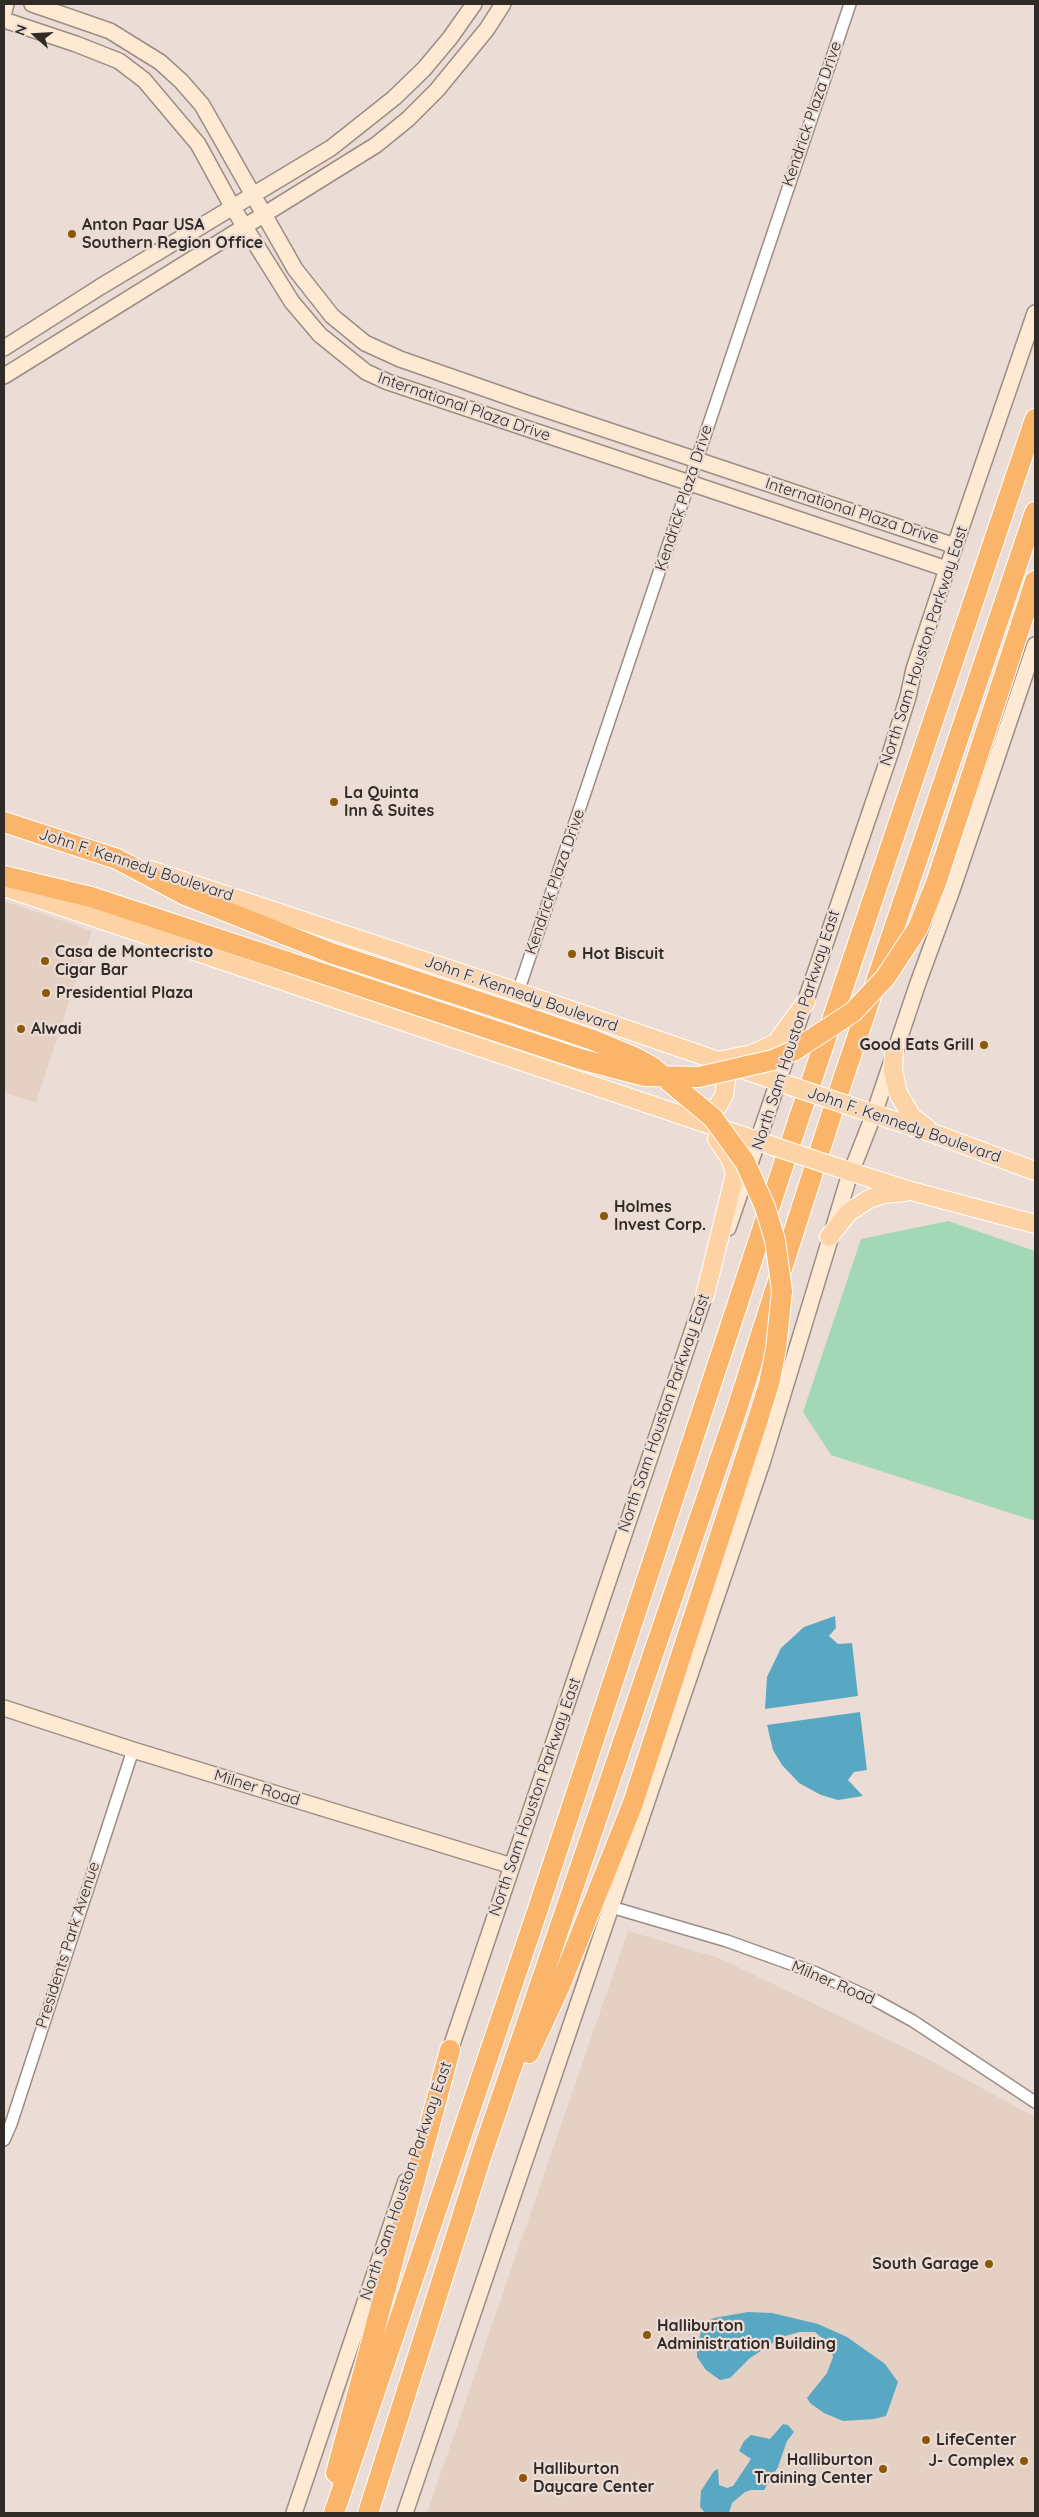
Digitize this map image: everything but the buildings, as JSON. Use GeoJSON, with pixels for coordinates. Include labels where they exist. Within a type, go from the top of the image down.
{"type":"FeatureCollection","features":[{"type":"Feature","properties":{"kind":"highway","name":"North Sam Houston Parkway East"},"geometry":{"type":"LineString","coordinates":[[334,2513],[534,1922],[793,1136],[1035,419]]}},
{"type":"Feature","properties":{"kind":"highway"},"geometry":{"type":"LineString","coordinates":[[368,2513],[482,2154],[737,1409],[839,1092],[1035,512]]}},
{"type":"Feature","properties":{"kind":"highway"},"geometry":{"type":"LineString","coordinates":[[4,876],[91,896],[580,1059],[645,1076],[699,1077],[773,1060],[793,1051],[853,1012],[885,978],[918,928],[936,883],[1035,581]]}},
{"type":"Feature","properties":{"kind":"highway","name":"John F. Kennedy Boulevard"},"geometry":{"type":"LineString","coordinates":[[4,822],[117,859]]}},
{"type":"Feature","properties":{"kind":"highway"},"geometry":{"type":"LineString","coordinates":[[117,859],[185,894],[296,939],[593,1040],[636,1058],[652,1067],[713,1118],[745,1162],[760,1192],[772,1232],[779,1262],[782,1291],[776,1349],[769,1384],[758,1419],[633,1803],[560,1986],[482,2154]]}},
{"type":"Feature","properties":{"kind":"highway"},"geometry":{"type":"LineString","coordinates":[[325,2513],[450,2050]]}},
{"type":"Feature","properties":{"kind":"main road"},"geometry":{"type":"LineString","coordinates":[[4,12],[6,4]]}},
{"type":"Feature","properties":{"kind":"main road","name":"International Plaza Drive"},"geometry":{"type":"LineString","coordinates":[[32,4],[110,31],[160,62],[181,81],[202,105],[295,269],[337,320],[365,342],[400,359],[526,404],[885,521],[955,546]]}},
{"type":"Feature","properties":{"kind":"main road"},"geometry":{"type":"LineString","coordinates":[[4,348],[100,287],[331,148],[394,98],[430,62],[474,4]]}},
{"type":"Feature","properties":{"kind":"main road"},"geometry":{"type":"LineString","coordinates":[[4,376],[376,145],[408,119],[460,64],[487,29],[503,4]]}},
{"type":"Feature","properties":{"kind":"main road","name":"International Plaza Drive"},"geometry":{"type":"LineString","coordinates":[[4,20],[76,44],[119,61],[144,80],[198,144],[232,208],[292,302],[320,335],[347,359],[366,372],[388,382],[689,484],[947,568]]}},
{"type":"Feature","properties":{"kind":"main road"},"geometry":{"type":"LineString","coordinates":[[144,80],[160,62]]}},
{"type":"Feature","properties":{"kind":"main road"},"geometry":{"type":"LineString","coordinates":[[394,98],[408,119]]}},
{"type":"Feature","properties":{"kind":"main road"},"geometry":{"type":"LineString","coordinates":[[100,287],[109,310]]}},
{"type":"Feature","properties":{"kind":"main road","name":"North Sam Houston Parkway East"},"geometry":{"type":"LineString","coordinates":[[294,2513],[704,1295],[766,1143],[787,1085],[806,1002],[890,754],[908,697],[914,669],[947,568],[1035,313]]}},
{"type":"Feature","properties":{"kind":"main road"},"geometry":{"type":"LineString","coordinates":[[347,359],[365,342]]}},
{"type":"Feature","properties":{"kind":"main road"},"geometry":{"type":"LineString","coordinates":[[519,426],[526,404]]}},
{"type":"Feature","properties":{"kind":"main road"},"geometry":{"type":"LineString","coordinates":[[405,2513],[763,1460],[829,1237],[843,1170],[874,1114],[894,1051],[951,893],[1035,645]]}},
{"type":"Feature","properties":{"kind":"main road","name":"John F. Kennedy Boulevard"},"geometry":{"type":"LineString","coordinates":[[117,859],[518,992],[715,1061],[938,1135],[1035,1171]]}},
{"type":"Feature","properties":{"kind":"main road"},"geometry":{"type":"LineString","coordinates":[[4,887],[695,1118],[843,1170],[911,1192],[1035,1224]]}},
{"type":"Feature","properties":{"kind":"main road"},"geometry":{"type":"LineString","coordinates":[[715,1061],[752,1054],[776,1043],[806,1002]]}},
{"type":"Feature","properties":{"kind":"main road"},"geometry":{"type":"LineString","coordinates":[[894,1051],[893,1070],[898,1094],[903,1104],[912,1117],[938,1135]]}},
{"type":"Feature","properties":{"kind":"main road"},"geometry":{"type":"LineString","coordinates":[[603,1088],[635,1092],[706,1112],[718,1106],[724,1095],[727,1082],[727,1074],[715,1061]]}},
{"type":"Feature","properties":{"kind":"main road"},"geometry":{"type":"LineString","coordinates":[[695,1118],[708,1128],[721,1143],[731,1160],[735,1174],[704,1295]]}},
{"type":"Feature","properties":{"kind":"main road"},"geometry":{"type":"LineString","coordinates":[[829,1237],[849,1212],[869,1199],[884,1194],[911,1192]]}},
{"type":"Feature","properties":{"kind":"main road","name":"Milner Road"},"geometry":{"type":"LineString","coordinates":[[4,1708],[133,1750],[512,1866]]}},
{"type":"Feature","properties":{"kind":"street","name":"Kendrick Plaza Drive"},"geometry":{"type":"LineString","coordinates":[[518,992],[850,4]]}},
{"type":"Feature","properties":{"kind":"street","name":"Presidents Park Avenue"},"geometry":{"type":"LineString","coordinates":[[4,2140],[11,2124],[133,1750]]}},
{"type":"Feature","properties":{"kind":"street","name":"Milner Road"},"geometry":{"type":"LineString","coordinates":[[611,1908],[728,1942],[816,1974],[873,1999],[913,2021],[1035,2102]]}},
{"type":"Feature","properties":{"kind":"shaded area"},"geometry":{"type":"Polygon","coordinates":[[[4,901],[92,931],[36,1103],[4,1092],[4,901]]]}},
{"type":"Feature","properties":{"kind":"shaded area"},"geometry":{"type":"Polygon","coordinates":[[[628,1931],[719,1958],[924,2057],[1035,2117],[1035,2513],[427,2513],[628,1931]]]}},
{"type":"Feature","properties":{"kind":"green space"},"geometry":{"type":"Polygon","coordinates":[[[948,1221],[1035,1251],[1035,1521],[831,1455],[803,1412],[861,1239],[948,1221]]]}},
{"type":"Feature","properties":{"kind":"water"},"geometry":{"type":"Polygon","coordinates":[[[835,1616],[836,1628],[829,1636],[838,1644],[852,1643],[858,1696],[765,1709],[767,1677],[781,1648],[804,1627],[835,1616]]]}},
{"type":"Feature","properties":{"kind":"water"},"geometry":{"type":"Polygon","coordinates":[[[860,1712],[867,1770],[854,1772],[848,1780],[863,1796],[838,1800],[821,1795],[799,1783],[782,1765],[773,1750],[767,1725],[860,1712]]]}},
{"type":"Feature","properties":{"kind":"water"},"geometry":{"type":"Polygon","coordinates":[[[748,2312],[772,2313],[818,2324],[847,2337],[885,2364],[898,2382],[886,2416],[874,2419],[843,2421],[824,2413],[810,2403],[807,2398],[827,2373],[833,2357],[830,2345],[815,2332],[799,2332],[782,2337],[750,2358],[730,2378],[720,2380],[706,2370],[697,2357],[697,2346],[703,2324],[714,2318],[748,2312]]]}},
{"type":"Feature","properties":{"kind":"water"},"geometry":{"type":"Polygon","coordinates":[[[783,2424],[788,2425],[794,2432],[787,2441],[778,2467],[764,2490],[745,2492],[732,2503],[729,2513],[705,2513],[700,2507],[701,2491],[714,2471],[718,2469],[719,2485],[727,2488],[733,2486],[751,2459],[739,2451],[744,2441],[751,2435],[770,2439],[783,2424]]]}},
{"type":"Feature","properties":{"kind":"place","name":"Anton Paar USA Southern Region Office"},"geometry":{"type":"Point","coordinates":[72,234]}},
{"type":"Feature","properties":{"kind":"place","name":"La Quinta Inn & Suites"},"geometry":{"type":"Point","coordinates":[334,802]}},
{"type":"Feature","properties":{"kind":"place","name":"Hot Biscuit"},"geometry":{"type":"Point","coordinates":[572,954]}},
{"type":"Feature","properties":{"kind":"place","name":"Casa de Montecristo Cigar Bar"},"geometry":{"type":"Point","coordinates":[45,961]}},
{"type":"Feature","properties":{"kind":"place","name":"Presidential Plaza"},"geometry":{"type":"Point","coordinates":[46,993]}},
{"type":"Feature","properties":{"kind":"place","name":"Alwadi"},"geometry":{"type":"Point","coordinates":[21,1029]}},
{"type":"Feature","properties":{"kind":"place","name":"Good Eats Grill"},"geometry":{"type":"Point","coordinates":[984,1045]}},
{"type":"Feature","properties":{"kind":"place","name":"Holmes Invest Corp."},"geometry":{"type":"Point","coordinates":[604,1216]}},
{"type":"Feature","properties":{"kind":"place","name":"South Garage"},"geometry":{"type":"Point","coordinates":[989,2264]}},
{"type":"Feature","properties":{"kind":"place","name":"Halliburton Administration Building"},"geometry":{"type":"Point","coordinates":[647,2335]}},
{"type":"Feature","properties":{"kind":"place","name":"LifeCenter"},"geometry":{"type":"Point","coordinates":[926,2440]}},
{"type":"Feature","properties":{"kind":"place","name":"J- Complex"},"geometry":{"type":"Point","coordinates":[1024,2461]}},
{"type":"Feature","properties":{"kind":"place","name":"Halliburton Training Center"},"geometry":{"type":"Point","coordinates":[883,2469]}},
{"type":"Feature","properties":{"kind":"place","name":"Halliburton Daycare Center"},"geometry":{"type":"Point","coordinates":[523,2478]}}]}
